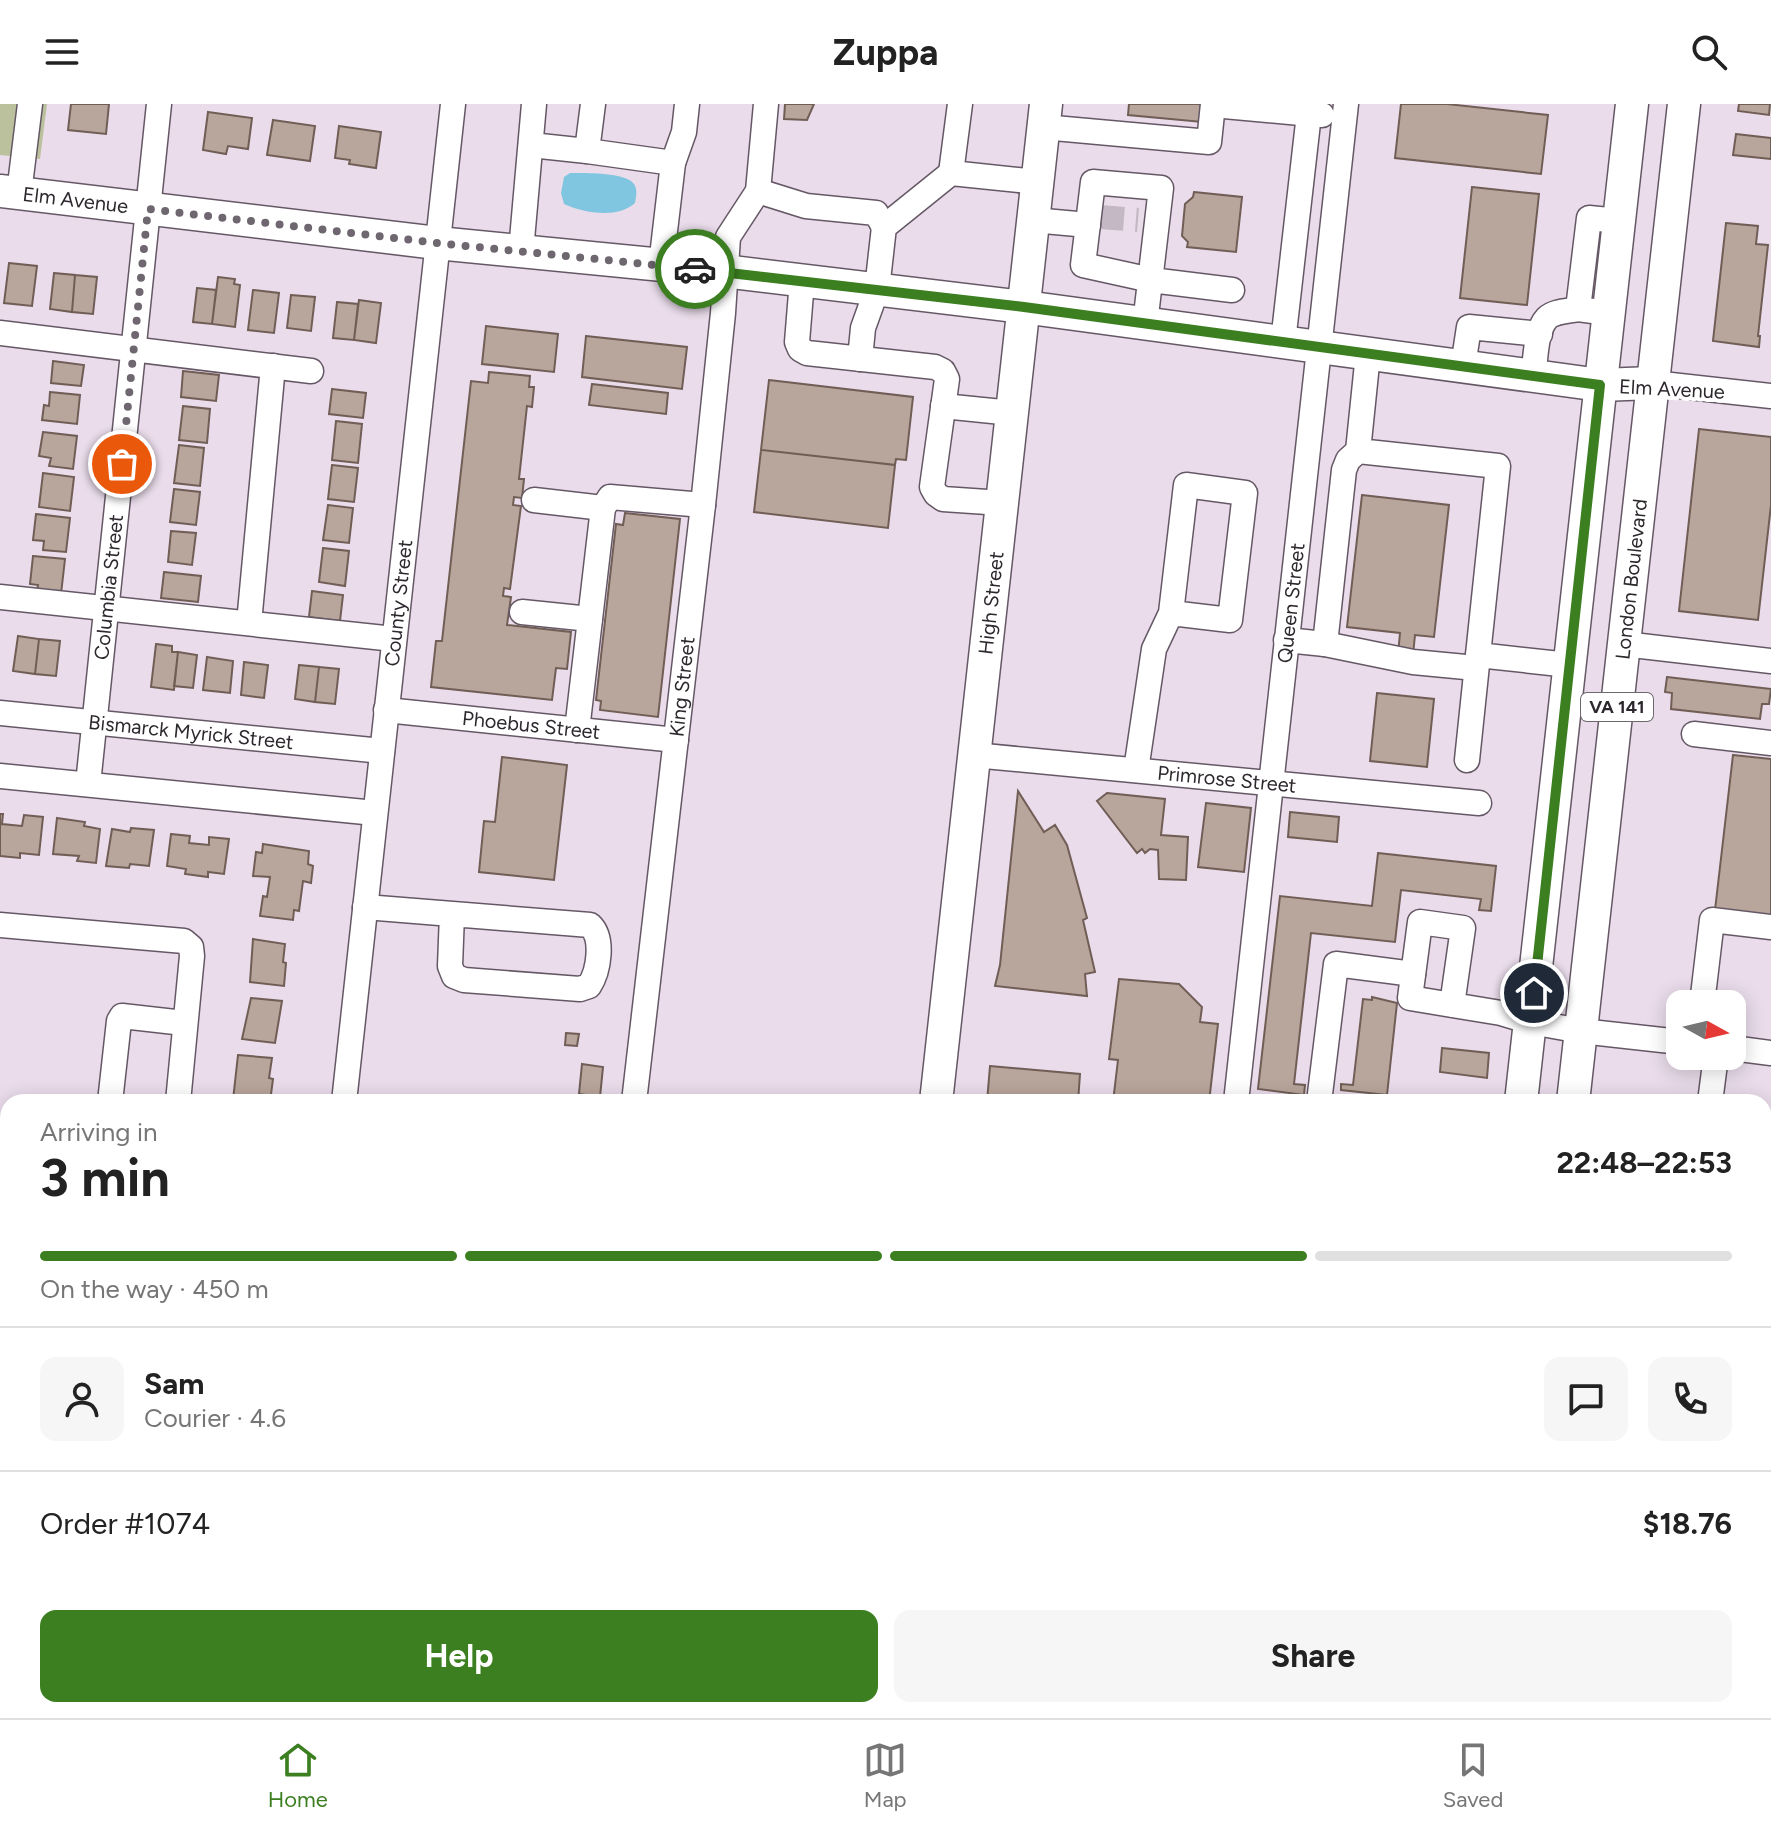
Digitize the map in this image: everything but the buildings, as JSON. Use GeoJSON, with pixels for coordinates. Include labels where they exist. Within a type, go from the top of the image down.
{"type":"FeatureCollection","features":[{"type":"Feature","properties":{"kind":"main road","name":"VA 141"},"geometry":{"type":"LineString","coordinates":[[1522,1094],[1600,385],[1593,311],[1619,221],[1632,104]]}},
{"type":"Feature","properties":{"kind":"main road","name":"London Boulevard"},"geometry":{"type":"LineString","coordinates":[[1574,1094],[1684,104]]}},
{"type":"Feature","properties":{"kind":"main road","name":"High Street"},"geometry":{"type":"LineString","coordinates":[[937,1094],[1044,116]]}},
{"type":"Feature","properties":{"kind":"main road","name":"Elm Avenue"},"geometry":{"type":"LineString","coordinates":[[10,192],[437,243],[877,289],[1600,385],[1653,383]]}},
{"type":"Feature","properties":{"kind":"street"},"geometry":{"type":"LineString","coordinates":[[10,192],[30,104]]}},
{"type":"Feature","properties":{"kind":"street","name":"Columbia Street"},"geometry":{"type":"LineString","coordinates":[[88,784],[159,104]]}},
{"type":"Feature","properties":{"kind":"street","name":"County Street"},"geometry":{"type":"LineString","coordinates":[[345,1094],[453,104]]}},
{"type":"Feature","properties":{"kind":"street"},"geometry":{"type":"LineString","coordinates":[[521,251],[534,104]]}},
{"type":"Feature","properties":{"kind":"street"},"geometry":{"type":"LineString","coordinates":[[587,151],[593,104]]}},
{"type":"Feature","properties":{"kind":"street"},"geometry":{"type":"LineString","coordinates":[[661,265],[673,163],[684,132],[687,104]]}},
{"type":"Feature","properties":{"kind":"street"},"geometry":{"type":"LineString","coordinates":[[766,104],[758,191],[806,206],[876,213],[884,227],[877,289],[863,328],[860,359]]}},
{"type":"Feature","properties":{"kind":"street"},"geometry":{"type":"LineString","coordinates":[[884,227],[951,173],[960,104]]}},
{"type":"Feature","properties":{"kind":"street"},"geometry":{"type":"LineString","coordinates":[[1044,116],[1209,142],[1213,104],[1309,114],[1346,110]]}},
{"type":"Feature","properties":{"kind":"street","name":"Queen Street"},"geometry":{"type":"LineString","coordinates":[[1237,1094],[1346,110]]}},
{"type":"Feature","properties":{"kind":"street"},"geometry":{"type":"LineString","coordinates":[[1283,342],[1309,114]]}},
{"type":"Feature","properties":{"kind":"street"},"geometry":{"type":"LineString","coordinates":[[531,145],[673,163]]}},
{"type":"Feature","properties":{"kind":"street"},"geometry":{"type":"LineString","coordinates":[[951,173],[1037,182]]}},
{"type":"Feature","properties":{"kind":"street"},"geometry":{"type":"LineString","coordinates":[[1145,324],[1151,280],[1148,221],[1161,188],[1093,182],[1092,219],[1083,265],[1151,280],[1232,290]]}},
{"type":"Feature","properties":{"kind":"street","name":"King Street"},"geometry":{"type":"LineString","coordinates":[[635,1094],[703,505],[728,237],[758,191]]}},
{"type":"Feature","properties":{"kind":"street"},"geometry":{"type":"LineString","coordinates":[[1033,220],[1092,219]]}},
{"type":"Feature","properties":{"kind":"street"},"geometry":{"type":"LineString","coordinates":[[802,281],[797,342],[800,349],[807,353],[935,367],[943,371],[947,379],[932,487],[943,499],[1002,503]]}},
{"type":"Feature","properties":{"kind":"street"},"geometry":{"type":"LineString","coordinates":[[1533,376],[1540,334],[1546,319],[1555,313],[1593,311]]}},
{"type":"Feature","properties":{"kind":"street"},"geometry":{"type":"LineString","coordinates":[[1463,366],[1469,327],[1540,334]]}},
{"type":"Feature","properties":{"kind":"street"},"geometry":{"type":"LineString","coordinates":[[0,333],[311,371]]}},
{"type":"Feature","properties":{"kind":"street"},"geometry":{"type":"LineString","coordinates":[[1325,644],[1344,470],[1348,460],[1358,451],[1368,354]]}},
{"type":"Feature","properties":{"kind":"street"},"geometry":{"type":"LineString","coordinates":[[249,623],[273,366]]}},
{"type":"Feature","properties":{"kind":"street","name":"Elm Avenue"},"geometry":{"type":"LineString","coordinates":[[1653,383],[1771,396]]}},
{"type":"Feature","properties":{"kind":"street"},"geometry":{"type":"LineString","coordinates":[[943,406],[1012,413]]}},
{"type":"Feature","properties":{"kind":"street"},"geometry":{"type":"LineString","coordinates":[[1358,451],[1498,466],[1467,760]]}},
{"type":"Feature","properties":{"kind":"street"},"geometry":{"type":"LineString","coordinates":[[1136,770],[1154,649],[1171,613],[1186,485],[1245,493],[1230,620],[1171,613]]}},
{"type":"Feature","properties":{"kind":"street"},"geometry":{"type":"LineString","coordinates":[[577,730],[603,508],[610,497],[703,505]]}},
{"type":"Feature","properties":{"kind":"street"},"geometry":{"type":"LineString","coordinates":[[534,500],[603,508]]}},
{"type":"Feature","properties":{"kind":"street"},"geometry":{"type":"LineString","coordinates":[[0,597],[394,639]]}},
{"type":"Feature","properties":{"kind":"street"},"geometry":{"type":"LineString","coordinates":[[522,612],[590,619]]}},
{"type":"Feature","properties":{"kind":"street"},"geometry":{"type":"LineString","coordinates":[[1286,640],[1325,644],[1413,662],[1569,665]]}},
{"type":"Feature","properties":{"kind":"street"},"geometry":{"type":"LineString","coordinates":[[1624,644],[1771,661]]}},
{"type":"Feature","properties":{"kind":"street","name":"Phoebus Street"},"geometry":{"type":"LineString","coordinates":[[386,710],[676,740]]}},
{"type":"Feature","properties":{"kind":"street","name":"Bismarck Myrick Street"},"geometry":{"type":"LineString","coordinates":[[0,713],[382,751]]}},
{"type":"Feature","properties":{"kind":"street"},"geometry":{"type":"LineString","coordinates":[[1694,734],[1771,743]]}},
{"type":"Feature","properties":{"kind":"street","name":"Primrose Street"},"geometry":{"type":"LineString","coordinates":[[974,755],[1479,803]]}},
{"type":"Feature","properties":{"kind":"street"},"geometry":{"type":"LineString","coordinates":[[0,776],[375,813]]}},
{"type":"Feature","properties":{"kind":"street"},"geometry":{"type":"LineString","coordinates":[[365,907],[590,925],[597,931],[598,940],[594,978],[589,986],[580,989],[464,980],[454,976],[450,966],[452,914]]}},
{"type":"Feature","properties":{"kind":"street"},"geometry":{"type":"LineString","coordinates":[[1704,990],[1712,920],[1771,927]]}},
{"type":"Feature","properties":{"kind":"street"},"geometry":{"type":"LineString","coordinates":[[1452,1005],[1463,928],[1420,922],[1410,998],[1452,1005],[1501,1013],[1581,1031],[1666,1040]]}},
{"type":"Feature","properties":{"kind":"street"},"geometry":{"type":"LineString","coordinates":[[0,925],[184,941],[191,947],[179,1094]]}},
{"type":"Feature","properties":{"kind":"street"},"geometry":{"type":"LineString","coordinates":[[1320,1094],[1336,964],[1413,974]]}},
{"type":"Feature","properties":{"kind":"street"},"geometry":{"type":"LineString","coordinates":[[111,1094],[122,1016],[184,1023]]}},
{"type":"Feature","properties":{"kind":"street"},"geometry":{"type":"LineString","coordinates":[[1746,1050],[1771,1053]]}},
{"type":"Feature","properties":{"kind":"street"},"geometry":{"type":"LineString","coordinates":[[1711,1094],[1714,1070]]}},
{"type":"Feature","properties":{"kind":"green space"},"geometry":{"type":"Polygon","coordinates":[[[0,104],[47,104],[40,159],[0,155],[0,104]]]}},
{"type":"Feature","properties":{"kind":"water"},"geometry":{"type":"Polygon","coordinates":[[[570,173],[605,174],[630,180],[636,189],[635,203],[610,213],[581,210],[564,204],[561,193],[564,177],[570,173]]]}},
{"type":"Feature","properties":{"kind":"tunnel"},"geometry":{"type":"LineString","coordinates":[[1100,217],[1138,220]]}},
{"type":"Feature","properties":{"kind":"way so far"},"geometry":{"type":"LineString","coordinates":[[122,464],[148,209],[695,269]]}},
{"type":"Feature","properties":{"kind":"route"},"geometry":{"type":"LineString","coordinates":[[695,269],[1024,307],[1600,385],[1534,993]]}}]}
